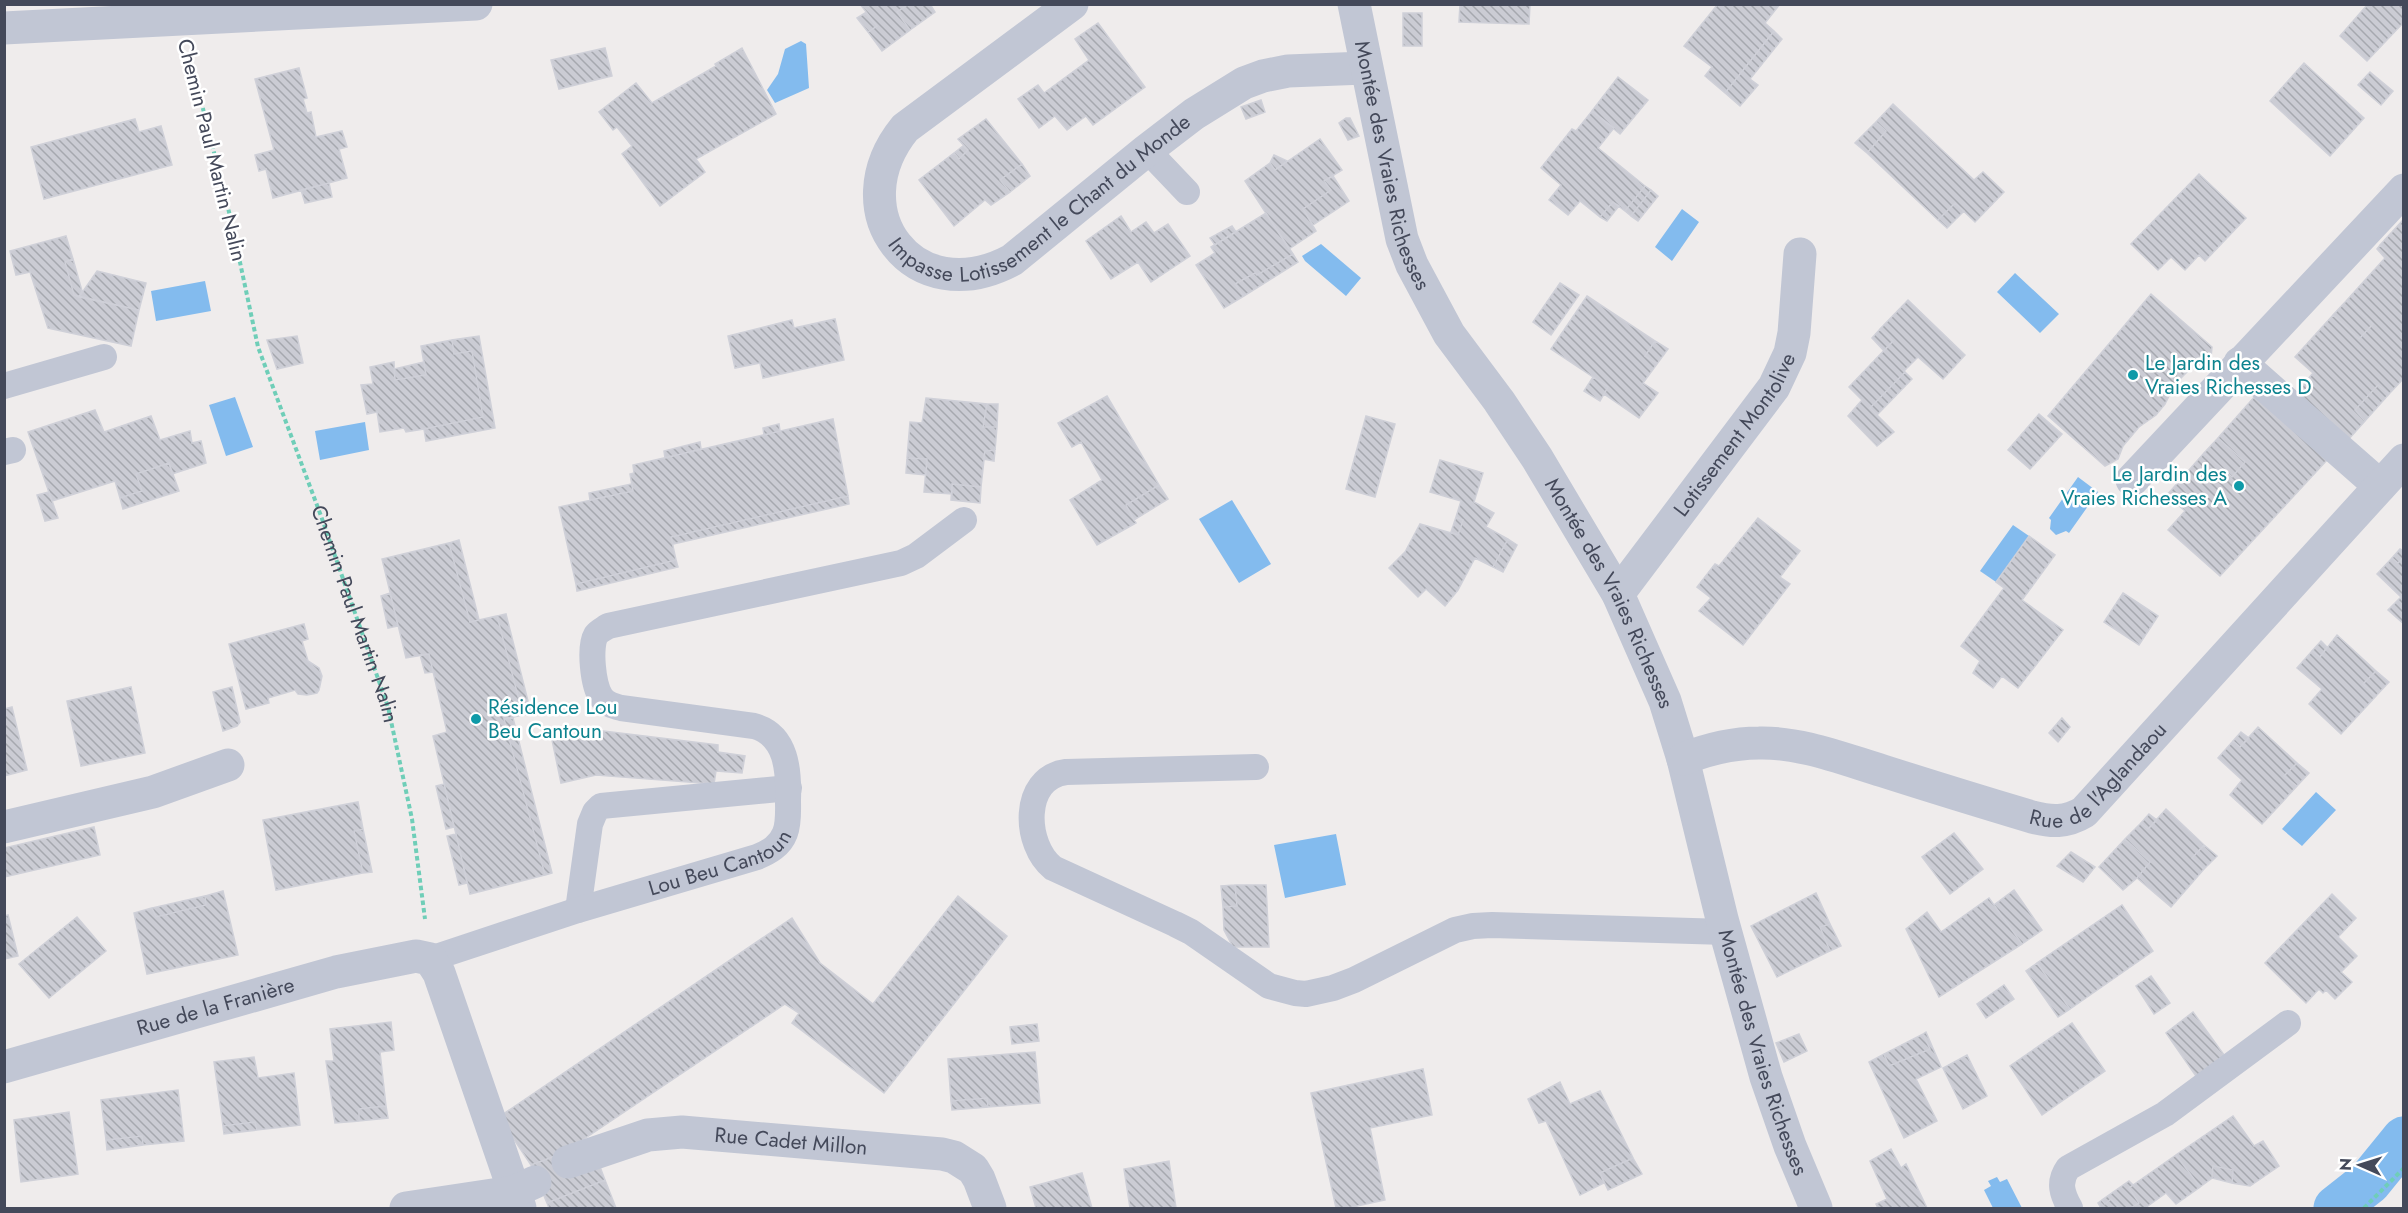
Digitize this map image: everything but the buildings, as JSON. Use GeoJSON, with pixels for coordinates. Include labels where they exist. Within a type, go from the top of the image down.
{"type":"FeatureCollection","features":[{"type":"Feature","properties":{"kind":"street"},"geometry":{"type":"LineString","coordinates":[[4,28],[476,4]]}},
{"type":"Feature","properties":{"kind":"street","name":"Impasse Lotissement le Chant du Monde"},"geometry":{"type":"LineString","coordinates":[[1072,4],[905,128],[893,143],[882,170],[879,189],[881,210],[894,243],[910,261],[943,275],[980,274],[999,267],[1012,260],[1194,114],[1244,83],[1288,71],[1365,68]]}},
{"type":"Feature","properties":{"kind":"street","name":"Montée des Vraies Richesses"},"geometry":{"type":"LineString","coordinates":[[1354,4],[1365,68],[1402,239],[1412,265],[1449,334],[1499,401],[1537,458],[1618,594],[1665,701],[1683,759],[1726,932],[1766,1077],[1790,1146],[1816,1209]]}},
{"type":"Feature","properties":{"kind":"street"},"geometry":{"type":"LineString","coordinates":[[2132,480],[2403,190]]}},
{"type":"Feature","properties":{"kind":"street","name":"Lotissement Montolive"},"geometry":{"type":"LineString","coordinates":[[1618,594],[1774,387],[1790,353],[1794,333],[1800,254]]}},
{"type":"Feature","properties":{"kind":"street"},"geometry":{"type":"LineString","coordinates":[[2240,363],[2380,486]]}},
{"type":"Feature","properties":{"kind":"street","name":"Rue de l'Aglandaou"},"geometry":{"type":"LineString","coordinates":[[1683,759],[1705,750],[1734,744],[1761,743],[1785,746],[1829,754],[2031,817],[2048,821],[2073,819],[2084,812],[2403,460]]}},
{"type":"Feature","properties":{"kind":"street"},"geometry":{"type":"LineString","coordinates":[[4,826],[146,794],[228,765]]}},
{"type":"Feature","properties":{"kind":"street","name":"Rue de la Franière"},"geometry":{"type":"LineString","coordinates":[[4,1067],[336,972],[416,956],[430,959]]}},
{"type":"Feature","properties":{"kind":"street"},"geometry":{"type":"LineString","coordinates":[[406,1209],[523,1194],[440,973],[430,959]]}},
{"type":"Feature","properties":{"kind":"street","name":"Rue Cadet Millon"},"geometry":{"type":"LineString","coordinates":[[568,1162],[648,1134],[675,1132],[898,1148],[942,1154],[964,1162],[979,1179],[990,1209]]}},
{"type":"Feature","properties":{"kind":"lane"},"geometry":{"type":"LineString","coordinates":[[1147,150],[1187,192]]}},
{"type":"Feature","properties":{"kind":"lane"},"geometry":{"type":"LineString","coordinates":[[4,386],[104,357]]}},
{"type":"Feature","properties":{"kind":"lane","name":"Lou Beu Cantoun"},"geometry":{"type":"LineString","coordinates":[[430,959],[578,910],[768,852],[785,834],[788,820],[788,770],[782,751],[772,734],[761,728],[621,708],[606,703],[598,692],[594,678],[595,636],[608,626],[901,563],[916,556],[964,520]]}},
{"type":"Feature","properties":{"kind":"lane"},"geometry":{"type":"LineString","coordinates":[[1256,767],[1056,774],[1044,782],[1034,802],[1032,829],[1035,843],[1043,859],[1053,868],[1191,932],[1269,986],[1295,993],[1318,992],[1354,980],[1464,927],[1726,932]]}},
{"type":"Feature","properties":{"kind":"lane"},"geometry":{"type":"LineString","coordinates":[[578,910],[590,824],[595,812],[601,806],[789,788]]}},
{"type":"Feature","properties":{"kind":"lane"},"geometry":{"type":"LineString","coordinates":[[2070,1209],[2062,1188],[2062,1177],[2068,1168],[2165,1114],[2289,1023]]}},
{"type":"Feature","properties":{"kind":"path","name":"Chemin Paul Martin Nalin"},"geometry":{"type":"LineString","coordinates":[[180,19],[231,220],[258,347],[321,516],[388,707],[412,819],[430,959]]}},
{"type":"Feature","properties":{"kind":"path"},"geometry":{"type":"LineString","coordinates":[[2364,1209],[2403,1168]]}},
{"type":"Feature","properties":{"kind":"water"},"geometry":{"type":"Polygon","coordinates":[[[801,41],[806,44],[809,88],[775,103],[767,90],[778,74],[785,49],[801,41]]]}},
{"type":"Feature","properties":{"kind":"water"},"geometry":{"type":"Polygon","coordinates":[[[1682,209],[1699,222],[1672,261],[1655,247],[1682,209]]]}},
{"type":"Feature","properties":{"kind":"water"},"geometry":{"type":"Polygon","coordinates":[[[1321,244],[1361,278],[1346,296],[1302,256],[1321,244]]]}},
{"type":"Feature","properties":{"kind":"water"},"geometry":{"type":"Polygon","coordinates":[[[2015,273],[2059,314],[2040,333],[1997,292],[2015,273]]]}},
{"type":"Feature","properties":{"kind":"water"},"geometry":{"type":"Polygon","coordinates":[[[205,281],[211,311],[156,321],[151,291],[205,281]]]}},
{"type":"Feature","properties":{"kind":"water"},"geometry":{"type":"Polygon","coordinates":[[[235,397],[253,447],[226,456],[209,405],[235,397]]]}},
{"type":"Feature","properties":{"kind":"water"},"geometry":{"type":"Polygon","coordinates":[[[365,422],[369,450],[320,460],[315,431],[365,422]]]}},
{"type":"Feature","properties":{"kind":"water"},"geometry":{"type":"Polygon","coordinates":[[[2078,477],[2098,492],[2069,533],[2066,531],[2056,535],[2050,529],[2051,520],[2049,518],[2078,477]]]}},
{"type":"Feature","properties":{"kind":"water"},"geometry":{"type":"Polygon","coordinates":[[[1232,500],[1271,564],[1239,583],[1199,519],[1232,500]]]}},
{"type":"Feature","properties":{"kind":"water"},"geometry":{"type":"Polygon","coordinates":[[[2013,525],[2029,536],[1996,582],[1980,571],[2013,525]]]}},
{"type":"Feature","properties":{"kind":"water"},"geometry":{"type":"Polygon","coordinates":[[[2316,792],[2336,810],[2302,846],[2282,829],[2316,792]]]}},
{"type":"Feature","properties":{"kind":"water"},"geometry":{"type":"Polygon","coordinates":[[[1336,834],[1346,885],[1285,898],[1274,845],[1336,834]]]}},
{"type":"Feature","properties":{"kind":"water"},"geometry":{"type":"Polygon","coordinates":[[[1997,1177],[2000,1182],[2007,1179],[2022,1208],[1993,1208],[1984,1190],[1991,1186],[1988,1181],[1997,1177]]]}},
{"type":"Feature","properties":{"kind":"waterway"},"geometry":{"type":"LineString","coordinates":[[2336,1208],[2369,1182],[2404,1139]]}},
{"type":"Feature","properties":{"kind":"place","name":"Le Jardin des Vraies Richesses D"},"geometry":{"type":"Point","coordinates":[2133,375]}},
{"type":"Feature","properties":{"kind":"place","name":"Le Jardin des Vraies Richesses A"},"geometry":{"type":"Point","coordinates":[2239,486]}},
{"type":"Feature","properties":{"kind":"place","name":"Résidence Lou Beu Cantoun"},"geometry":{"type":"Point","coordinates":[476,719]}}]}
